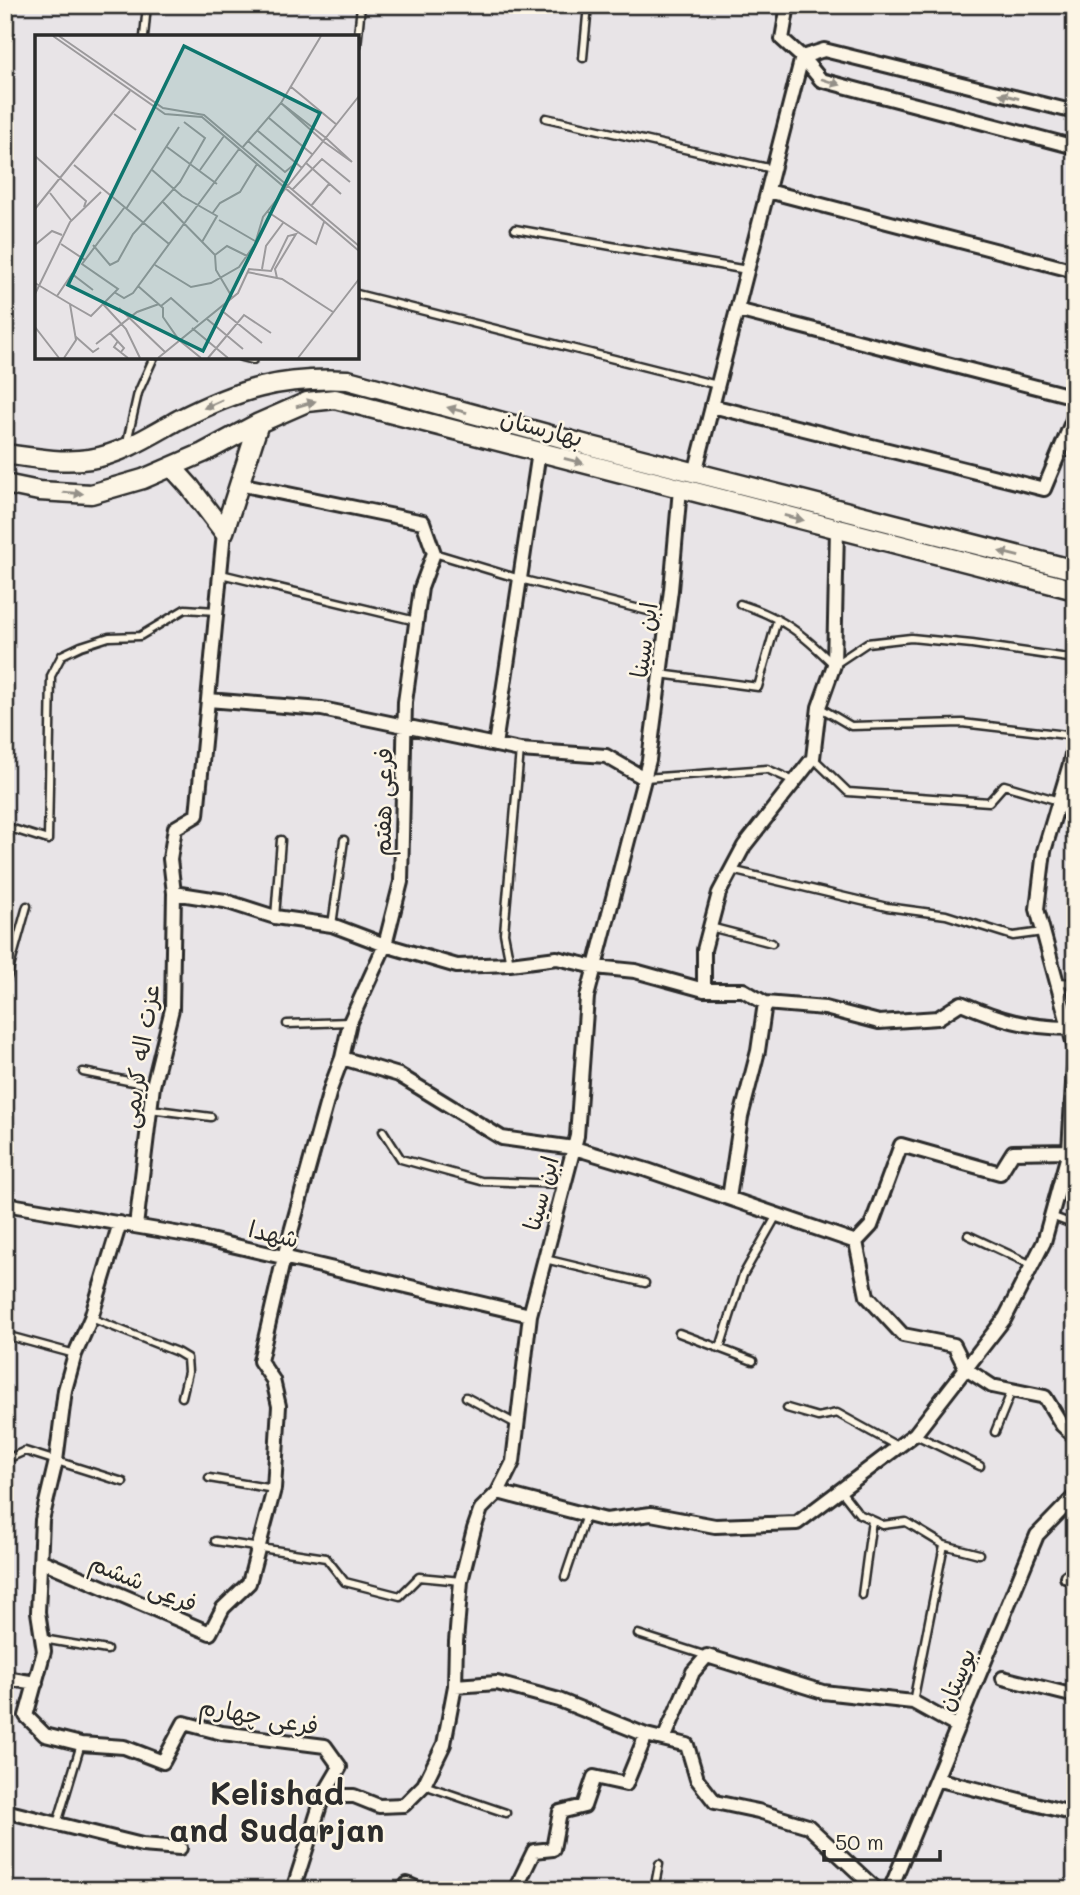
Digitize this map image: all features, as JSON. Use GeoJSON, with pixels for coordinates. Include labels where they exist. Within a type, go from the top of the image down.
{"type":"FeatureCollection","features":[{"type":"Feature","properties":{"kind":"street"},"geometry":{"type":"LineString","coordinates":[[788,5],[782,39],[803,57],[821,80],[1075,147]]}},
{"type":"Feature","properties":{"kind":"street"},"geometry":{"type":"LineString","coordinates":[[803,57],[824,50],[1075,113]]}},
{"type":"Feature","properties":{"kind":"street"},"geometry":{"type":"LineString","coordinates":[[695,473],[803,57]]}},
{"type":"Feature","properties":{"kind":"street"},"geometry":{"type":"LineString","coordinates":[[768,191],[1075,271]]}},
{"type":"Feature","properties":{"kind":"street"},"geometry":{"type":"LineString","coordinates":[[737,310],[1075,397]]}},
{"type":"Feature","properties":{"kind":"street","name":"بهارستان"},"geometry":{"type":"LineString","coordinates":[[5,454],[60,461],[93,458],[126,448],[238,393],[275,382],[312,378],[348,380],[695,473],[1075,570]]}},
{"type":"Feature","properties":{"kind":"street","name":"بهارستان"},"geometry":{"type":"LineString","coordinates":[[5,484],[39,491],[91,494],[143,479],[172,467],[307,402],[335,399],[1075,590]]}},
{"type":"Feature","properties":{"kind":"street"},"geometry":{"type":"LineString","coordinates":[[712,406],[1044,489],[1075,415]]}},
{"type":"Feature","properties":{"kind":"street"},"geometry":{"type":"LineString","coordinates":[[259,423],[224,532],[208,700],[322,709],[520,750],[606,756],[644,778]]}},
{"type":"Feature","properties":{"kind":"street"},"geometry":{"type":"LineString","coordinates":[[495,745],[539,452]]}},
{"type":"Feature","properties":{"kind":"street"},"geometry":{"type":"LineString","coordinates":[[172,467],[224,532]]}},
{"type":"Feature","properties":{"kind":"street"},"geometry":{"type":"LineString","coordinates":[[239,484],[423,522],[434,553]]}},
{"type":"Feature","properties":{"kind":"street","name":"ابن سینا"},"geometry":{"type":"LineString","coordinates":[[323,1796],[354,1796],[379,1805],[404,1805],[424,1785],[444,1744],[455,1686],[461,1581],[481,1509],[498,1492],[513,1462],[530,1315],[577,1136],[587,997],[649,760],[668,616],[680,489]]}},
{"type":"Feature","properties":{"kind":"street"},"geometry":{"type":"LineString","coordinates":[[704,990],[704,950],[719,893],[744,846],[813,758],[819,706],[834,665],[837,529]]}},
{"type":"Feature","properties":{"kind":"street","name":"فرعی هفتم"},"geometry":{"type":"LineString","coordinates":[[284,1257],[331,1087],[342,1059],[349,1022],[385,945],[401,882],[405,702],[421,588],[434,553]]}},
{"type":"Feature","properties":{"kind":"street","name":"عزت اله کریمی"},"geometry":{"type":"LineString","coordinates":[[136,1226],[153,1086],[172,1009],[174,893],[170,859],[175,828],[197,815],[208,700]]}},
{"type":"Feature","properties":{"kind":"street"},"geometry":{"type":"LineString","coordinates":[[498,1492],[606,1520],[651,1514],[715,1526],[797,1523],[842,1492],[915,1434],[1005,1318],[1044,1242],[1069,1151],[1075,1049],[1037,909],[1044,851],[1070,764],[1075,737]]}},
{"type":"Feature","properties":{"kind":"street"},"geometry":{"type":"LineString","coordinates":[[1059,802],[1075,814]]}},
{"type":"Feature","properties":{"kind":"street"},"geometry":{"type":"LineString","coordinates":[[174,893],[225,901],[275,917],[332,925],[385,945],[457,966],[510,964],[557,958],[595,967],[635,971],[704,990],[743,990],[765,1003],[825,1008],[878,1022],[938,1018],[961,1003],[999,1020],[1041,1027],[1069,1028]]}},
{"type":"Feature","properties":{"kind":"street"},"geometry":{"type":"LineString","coordinates":[[729,1198],[741,1117],[758,1051],[765,1003]]}},
{"type":"Feature","properties":{"kind":"street"},"geometry":{"type":"LineString","coordinates":[[342,1059],[399,1074],[502,1138],[574,1148],[856,1242]]}},
{"type":"Feature","properties":{"kind":"street"},"geometry":{"type":"LineString","coordinates":[[856,1242],[871,1226],[901,1145],[1000,1173],[1013,1152],[1069,1151]]}},
{"type":"Feature","properties":{"kind":"street","name":"شهدا"},"geometry":{"type":"LineString","coordinates":[[5,1204],[193,1236],[530,1315]]}},
{"type":"Feature","properties":{"kind":"street","name":"فرعی چهارم"},"geometry":{"type":"LineString","coordinates":[[120,1223],[91,1318],[75,1354],[65,1390],[56,1461],[42,1520],[38,1612],[44,1651],[26,1716],[45,1735],[81,1744],[124,1747],[163,1762],[184,1723],[222,1733],[325,1746],[340,1767],[323,1796],[293,1890]]}},
{"type":"Feature","properties":{"kind":"street"},"geometry":{"type":"LineString","coordinates":[[856,1242],[867,1296],[903,1335],[954,1345],[965,1369],[992,1386],[1045,1397],[1062,1426],[1075,1437]]}},
{"type":"Feature","properties":{"kind":"street","name":"فرعی ششم"},"geometry":{"type":"LineString","coordinates":[[42,1561],[210,1633],[223,1608],[248,1583],[274,1489],[279,1406],[273,1380],[260,1362],[284,1257]]}},
{"type":"Feature","properties":{"kind":"street","name":"بوستان"},"geometry":{"type":"LineString","coordinates":[[890,1890],[1037,1535],[1071,1503]]}},
{"type":"Feature","properties":{"kind":"street"},"geometry":{"type":"LineString","coordinates":[[664,1739],[693,1672],[707,1656],[822,1692],[912,1702],[958,1727]]}},
{"type":"Feature","properties":{"kind":"street"},"geometry":{"type":"LineString","coordinates":[[5,1678],[36,1683]]}},
{"type":"Feature","properties":{"kind":"street"},"geometry":{"type":"LineString","coordinates":[[1003,1678],[1075,1696]]}},
{"type":"Feature","properties":{"kind":"street"},"geometry":{"type":"LineString","coordinates":[[455,1686],[497,1683],[559,1700],[646,1735],[687,1745],[697,1779],[715,1802],[808,1826],[877,1890]]}},
{"type":"Feature","properties":{"kind":"street"},"geometry":{"type":"LineString","coordinates":[[515,1890],[534,1851],[553,1849],[560,1812],[584,1807],[594,1777],[626,1784],[646,1735]]}},
{"type":"Feature","properties":{"kind":"street"},"geometry":{"type":"LineString","coordinates":[[936,1779],[1075,1814]]}},
{"type":"Feature","properties":{"kind":"street"},"geometry":{"type":"LineString","coordinates":[[5,1811],[142,1845],[180,1848]]}},
{"type":"Feature","properties":{"kind":"street"},"geometry":{"type":"LineString","coordinates":[[408,1884],[421,1890]]}},
{"type":"Feature","properties":{"kind":"lane"},"geometry":{"type":"LineString","coordinates":[[144,35],[147,5]]}},
{"type":"Feature","properties":{"kind":"lane"},"geometry":{"type":"LineString","coordinates":[[358,35],[361,5]]}},
{"type":"Feature","properties":{"kind":"lane"},"geometry":{"type":"LineString","coordinates":[[583,58],[588,5]]}},
{"type":"Feature","properties":{"kind":"lane"},"geometry":{"type":"LineString","coordinates":[[546,118],[773,170]]}},
{"type":"Feature","properties":{"kind":"lane"},"geometry":{"type":"LineString","coordinates":[[515,229],[747,270]]}},
{"type":"Feature","properties":{"kind":"lane"},"geometry":{"type":"LineString","coordinates":[[359,295],[718,385]]}},
{"type":"Feature","properties":{"kind":"lane"},"geometry":{"type":"LineString","coordinates":[[126,448],[138,393],[153,359]]}},
{"type":"Feature","properties":{"kind":"lane"},"geometry":{"type":"LineString","coordinates":[[434,553],[520,579],[668,616]]}},
{"type":"Feature","properties":{"kind":"lane"},"geometry":{"type":"LineString","coordinates":[[220,573],[416,621]]}},
{"type":"Feature","properties":{"kind":"lane"},"geometry":{"type":"LineString","coordinates":[[740,604],[761,611],[802,634],[834,665],[867,643],[911,638],[1075,659]]}},
{"type":"Feature","properties":{"kind":"lane"},"geometry":{"type":"LineString","coordinates":[[5,838],[10,828],[48,840],[51,676],[62,655],[109,638],[139,636],[185,609],[216,611]]}},
{"type":"Feature","properties":{"kind":"lane"},"geometry":{"type":"LineString","coordinates":[[660,674],[758,687],[777,620]]}},
{"type":"Feature","properties":{"kind":"lane"},"geometry":{"type":"LineString","coordinates":[[819,706],[851,726],[962,723],[1075,737]]}},
{"type":"Feature","properties":{"kind":"lane"},"geometry":{"type":"LineString","coordinates":[[510,964],[504,933],[520,750]]}},
{"type":"Feature","properties":{"kind":"lane"},"geometry":{"type":"LineString","coordinates":[[813,758],[848,792],[989,802],[1004,785],[1059,802]]}},
{"type":"Feature","properties":{"kind":"lane"},"geometry":{"type":"LineString","coordinates":[[644,778],[766,769],[794,781]]}},
{"type":"Feature","properties":{"kind":"lane"},"geometry":{"type":"LineString","coordinates":[[275,917],[281,840]]}},
{"type":"Feature","properties":{"kind":"lane"},"geometry":{"type":"LineString","coordinates":[[332,925],[344,841]]}},
{"type":"Feature","properties":{"kind":"lane"},"geometry":{"type":"LineString","coordinates":[[731,870],[887,907],[946,915],[1013,936],[1043,932]]}},
{"type":"Feature","properties":{"kind":"lane"},"geometry":{"type":"LineString","coordinates":[[5,985],[27,906]]}},
{"type":"Feature","properties":{"kind":"lane"},"geometry":{"type":"LineString","coordinates":[[710,926],[772,943]]}},
{"type":"Feature","properties":{"kind":"lane"},"geometry":{"type":"LineString","coordinates":[[1057,982],[1075,983]]}},
{"type":"Feature","properties":{"kind":"lane"},"geometry":{"type":"LineString","coordinates":[[287,1024],[349,1022]]}},
{"type":"Feature","properties":{"kind":"lane"},"geometry":{"type":"LineString","coordinates":[[83,1072],[153,1086]]}},
{"type":"Feature","properties":{"kind":"lane"},"geometry":{"type":"LineString","coordinates":[[150,1109],[211,1117]]}},
{"type":"Feature","properties":{"kind":"lane"},"geometry":{"type":"LineString","coordinates":[[383,1131],[401,1159],[481,1181],[564,1184]]}},
{"type":"Feature","properties":{"kind":"lane"},"geometry":{"type":"LineString","coordinates":[[720,1348],[743,1275],[777,1215]]}},
{"type":"Feature","properties":{"kind":"lane"},"geometry":{"type":"LineString","coordinates":[[1051,1216],[1075,1225]]}},
{"type":"Feature","properties":{"kind":"lane"},"geometry":{"type":"LineString","coordinates":[[968,1235],[1032,1265]]}},
{"type":"Feature","properties":{"kind":"lane"},"geometry":{"type":"LineString","coordinates":[[545,1259],[645,1283]]}},
{"type":"Feature","properties":{"kind":"lane"},"geometry":{"type":"LineString","coordinates":[[91,1318],[177,1352],[187,1359],[188,1372],[182,1397]]}},
{"type":"Feature","properties":{"kind":"lane"},"geometry":{"type":"LineString","coordinates":[[679,1333],[753,1362]]}},
{"type":"Feature","properties":{"kind":"lane"},"geometry":{"type":"LineString","coordinates":[[5,1335],[75,1354]]}},
{"type":"Feature","properties":{"kind":"lane"},"geometry":{"type":"LineString","coordinates":[[995,1432],[1012,1390]]}},
{"type":"Feature","properties":{"kind":"lane"},"geometry":{"type":"LineString","coordinates":[[466,1397],[516,1424]]}},
{"type":"Feature","properties":{"kind":"lane"},"geometry":{"type":"LineString","coordinates":[[787,1408],[818,1417],[836,1413],[899,1447]]}},
{"type":"Feature","properties":{"kind":"lane"},"geometry":{"type":"LineString","coordinates":[[915,1434],[980,1466]]}},
{"type":"Feature","properties":{"kind":"lane"},"geometry":{"type":"LineString","coordinates":[[5,1460],[25,1451],[123,1482]]}},
{"type":"Feature","properties":{"kind":"lane"},"geometry":{"type":"LineString","coordinates":[[209,1478],[274,1489]]}},
{"type":"Feature","properties":{"kind":"lane"},"geometry":{"type":"LineString","coordinates":[[842,1492],[859,1514],[872,1520],[883,1525],[906,1522],[944,1545],[979,1555]]}},
{"type":"Feature","properties":{"kind":"lane"},"geometry":{"type":"LineString","coordinates":[[565,1577],[586,1515]]}},
{"type":"Feature","properties":{"kind":"lane"},"geometry":{"type":"LineString","coordinates":[[862,1595],[872,1520]]}},
{"type":"Feature","properties":{"kind":"lane"},"geometry":{"type":"LineString","coordinates":[[215,1541],[326,1558],[345,1582],[400,1596],[419,1577],[461,1581]]}},
{"type":"Feature","properties":{"kind":"lane"},"geometry":{"type":"LineString","coordinates":[[912,1702],[944,1545]]}},
{"type":"Feature","properties":{"kind":"lane"},"geometry":{"type":"LineString","coordinates":[[638,1634],[707,1656]]}},
{"type":"Feature","properties":{"kind":"lane"},"geometry":{"type":"LineString","coordinates":[[42,1639],[107,1650]]}},
{"type":"Feature","properties":{"kind":"lane"},"geometry":{"type":"LineString","coordinates":[[57,1824],[81,1744]]}},
{"type":"Feature","properties":{"kind":"lane"},"geometry":{"type":"LineString","coordinates":[[424,1785],[506,1813]]}},
{"type":"Feature","properties":{"kind":"lane"},"geometry":{"type":"LineString","coordinates":[[654,1890],[659,1864]]}},
{"type":"Feature","properties":{"kind":"district","name":"Kelishad and Sudarjan"},"geometry":{"type":"Point","coordinates":[277,1810]}}]}
